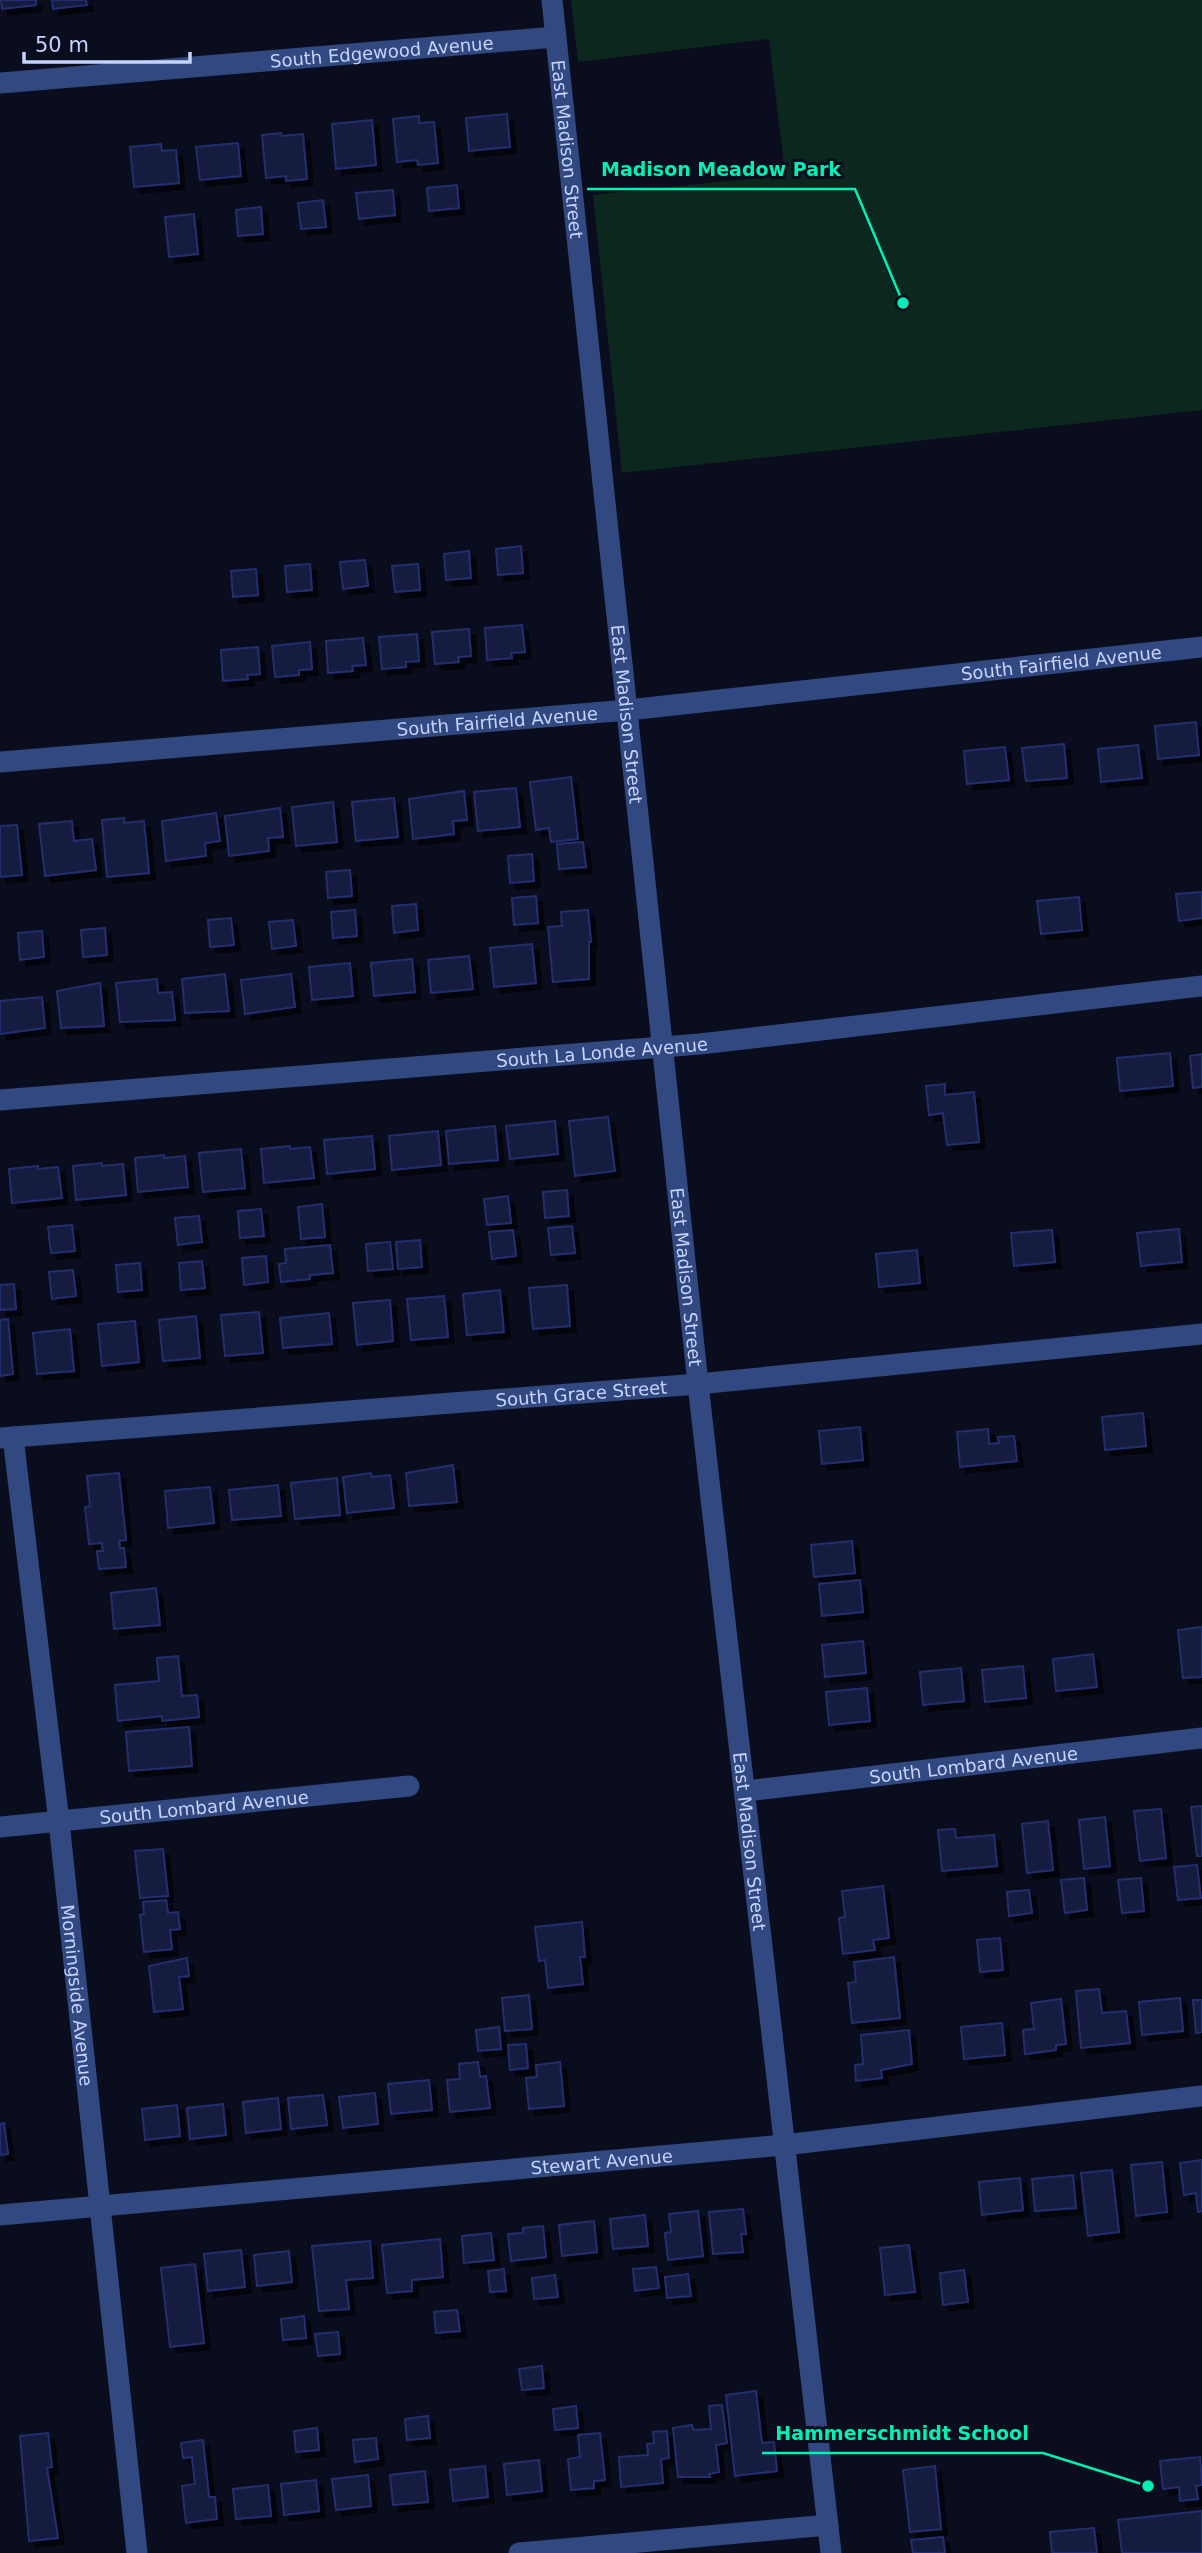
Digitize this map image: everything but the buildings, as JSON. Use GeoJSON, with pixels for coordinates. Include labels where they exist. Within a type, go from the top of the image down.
{"type":"FeatureCollection","features":[{"type":"Feature","properties":{"kind":"street","name":"East Madison Street"},"geometry":{"type":"LineString","coordinates":[[552,0],[698,1384],[831,2553]]}},
{"type":"Feature","properties":{"kind":"street","name":"South Edgewood Avenue"},"geometry":{"type":"LineString","coordinates":[[0,83],[556,37]]}},
{"type":"Feature","properties":{"kind":"street","name":"South Fairfield Avenue"},"geometry":{"type":"LineString","coordinates":[[0,762],[628,710],[1202,647]]}},
{"type":"Feature","properties":{"kind":"street","name":"South La Londe Avenue"},"geometry":{"type":"LineString","coordinates":[[0,1100],[700,1044],[1202,986]]}},
{"type":"Feature","properties":{"kind":"street","name":"South Grace Street"},"geometry":{"type":"LineString","coordinates":[[7,1438],[698,1384],[1202,1334]]}},
{"type":"Feature","properties":{"kind":"street","name":"Morningside Avenue"},"geometry":{"type":"LineString","coordinates":[[7,1438],[59,1822],[136,2553]]}},
{"type":"Feature","properties":{"kind":"street","name":"South Lombard Avenue"},"geometry":{"type":"LineString","coordinates":[[746,1791],[1202,1738]]}},
{"type":"Feature","properties":{"kind":"street","name":"South Lombard Avenue"},"geometry":{"type":"LineString","coordinates":[[0,1827],[409,1786]]}},
{"type":"Feature","properties":{"kind":"street","name":"Stewart Avenue"},"geometry":{"type":"LineString","coordinates":[[0,2215],[784,2145],[1202,2096]]}},
{"type":"Feature","properties":{"kind":"street"},"geometry":{"type":"LineString","coordinates":[[519,2553],[828,2525]]}},
{"type":"Feature","properties":{"kind":"green space"},"geometry":{"type":"Polygon","coordinates":[[[571,0],[1202,0],[1202,410],[622,473],[593,195],[785,175],[769,39],[578,62],[571,0]]]}},
{"type":"Feature","properties":{"kind":"place","name":"Madison Meadow Park"},"geometry":{"type":"Point","coordinates":[903,303]}},
{"type":"Feature","properties":{"kind":"place","name":"Hammerschmidt School"},"geometry":{"type":"Point","coordinates":[1148,2486]}}]}
